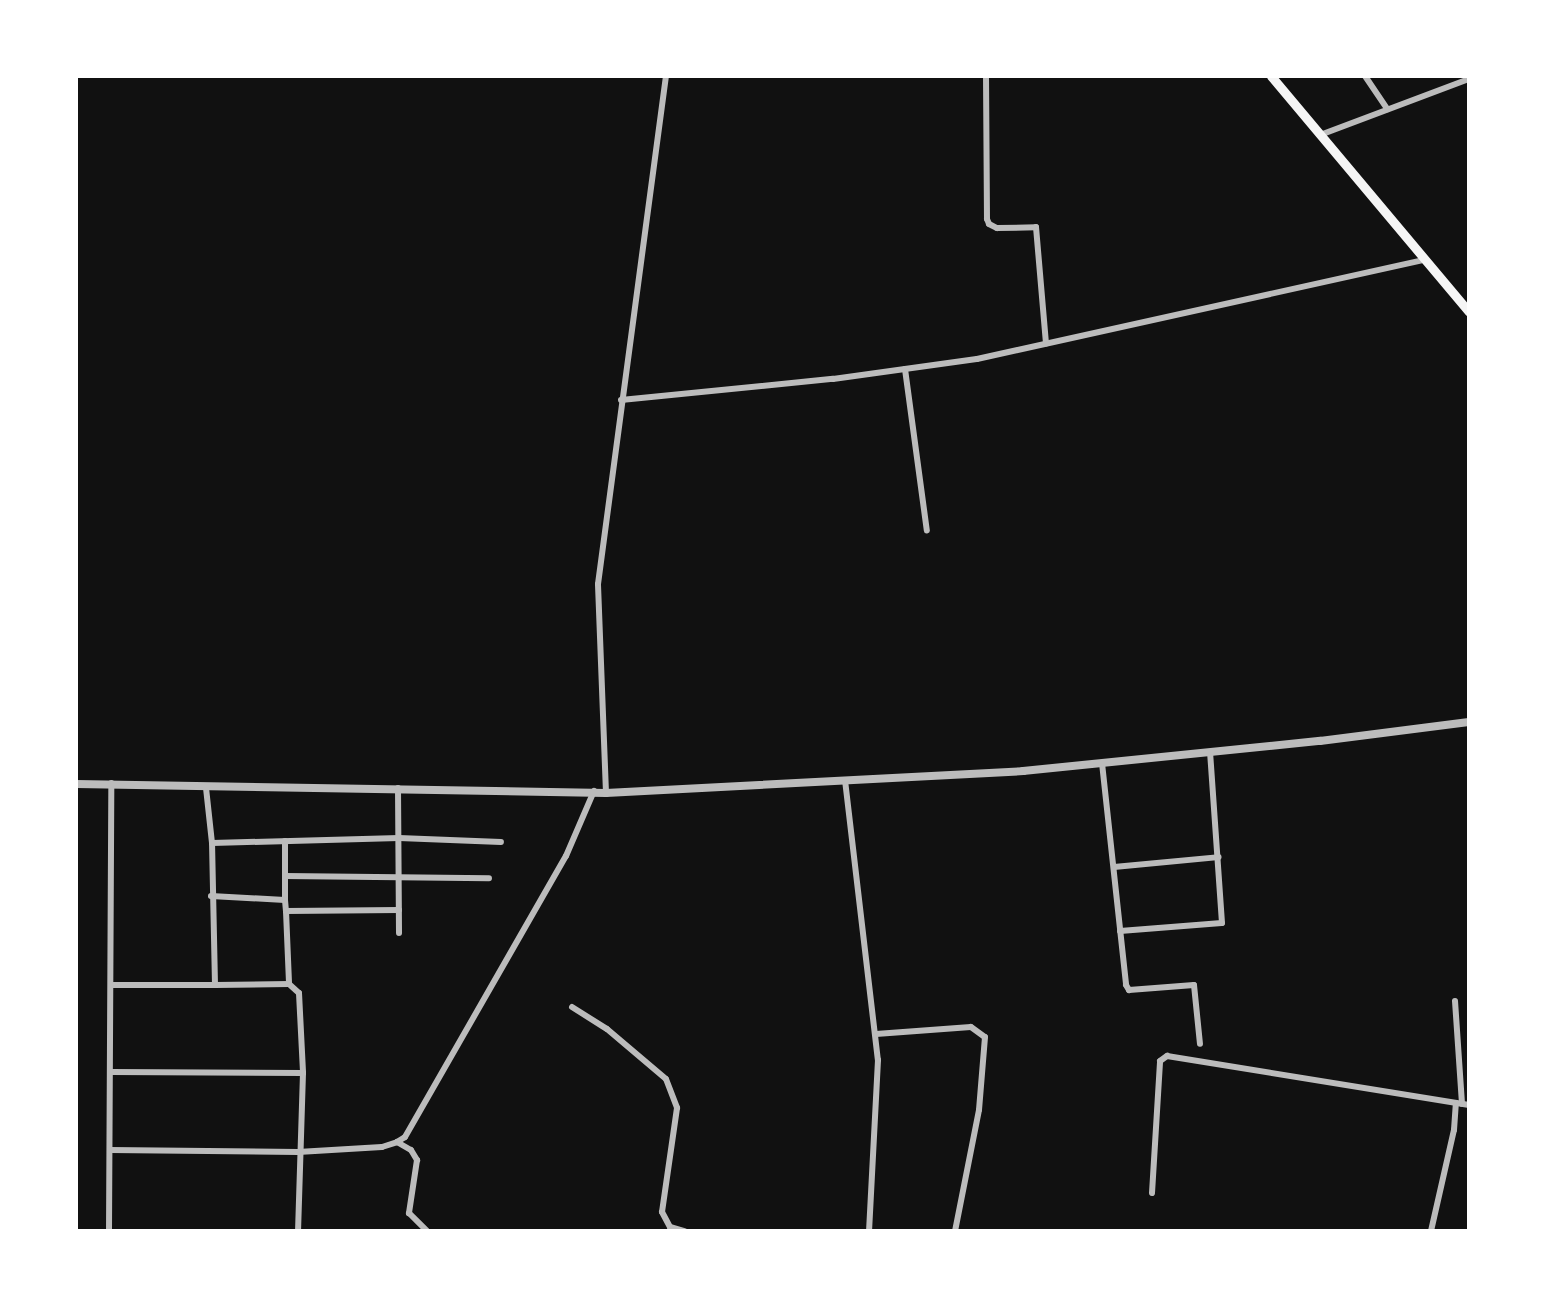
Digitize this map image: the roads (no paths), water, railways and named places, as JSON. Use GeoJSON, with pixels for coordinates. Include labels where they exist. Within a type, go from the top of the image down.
{"type":"FeatureCollection","features":[{"type":"Feature","properties":{"kind":"main road"},"geometry":{"type":"LineString","coordinates":[[1271,76],[1469,312]]}},
{"type":"Feature","properties":{"kind":"street"},"geometry":{"type":"LineString","coordinates":[[606,793],[598,584],[666,76]]}},
{"type":"Feature","properties":{"kind":"street"},"geometry":{"type":"LineString","coordinates":[[986,76],[987,219],[997,228],[1036,227],[1046,344]]}},
{"type":"Feature","properties":{"kind":"street"},"geometry":{"type":"LineString","coordinates":[[1365,76],[1387,109]]}},
{"type":"Feature","properties":{"kind":"street"},"geometry":{"type":"LineString","coordinates":[[1320,135],[1469,79]]}},
{"type":"Feature","properties":{"kind":"street"},"geometry":{"type":"LineString","coordinates":[[621,400],[905,369],[1046,344],[1425,260]]}},
{"type":"Feature","properties":{"kind":"street"},"geometry":{"type":"LineString","coordinates":[[905,369],[927,531]]}},
{"type":"Feature","properties":{"kind":"street"},"geometry":{"type":"LineString","coordinates":[[76,784],[606,793],[1102,763],[1469,722]]}},
{"type":"Feature","properties":{"kind":"street"},"geometry":{"type":"LineString","coordinates":[[1120,931],[1218,925],[1223,918],[1210,752]]}},
{"type":"Feature","properties":{"kind":"street"},"geometry":{"type":"LineString","coordinates":[[1102,763],[1129,990],[1194,985],[1200,1044]]}},
{"type":"Feature","properties":{"kind":"street"},"geometry":{"type":"LineString","coordinates":[[845,780],[878,1060],[869,1231]]}},
{"type":"Feature","properties":{"kind":"street"},"geometry":{"type":"LineString","coordinates":[[109,1231],[111,783]]}},
{"type":"Feature","properties":{"kind":"street"},"geometry":{"type":"LineString","coordinates":[[206,788],[212,843],[215,985]]}},
{"type":"Feature","properties":{"kind":"street"},"geometry":{"type":"LineString","coordinates":[[398,788],[399,933]]}},
{"type":"Feature","properties":{"kind":"street"},"geometry":{"type":"LineString","coordinates":[[110,1150],[298,1152],[382,1147],[405,1137],[566,856],[594,791]]}},
{"type":"Feature","properties":{"kind":"street"},"geometry":{"type":"LineString","coordinates":[[212,843],[399,838],[501,842]]}},
{"type":"Feature","properties":{"kind":"street"},"geometry":{"type":"LineString","coordinates":[[285,841],[289,984]]}},
{"type":"Feature","properties":{"kind":"street"},"geometry":{"type":"LineString","coordinates":[[1114,867],[1219,857]]}},
{"type":"Feature","properties":{"kind":"street"},"geometry":{"type":"LineString","coordinates":[[285,876],[489,878]]}},
{"type":"Feature","properties":{"kind":"street"},"geometry":{"type":"LineString","coordinates":[[211,896],[285,900]]}},
{"type":"Feature","properties":{"kind":"street"},"geometry":{"type":"LineString","coordinates":[[286,911],[399,910]]}},
{"type":"Feature","properties":{"kind":"street"},"geometry":{"type":"LineString","coordinates":[[112,985],[289,984],[299,993],[303,1073],[298,1152],[298,1231]]}},
{"type":"Feature","properties":{"kind":"street"},"geometry":{"type":"LineString","coordinates":[[1431,1231],[1462,1104],[1455,1001]]}},
{"type":"Feature","properties":{"kind":"street"},"geometry":{"type":"LineString","coordinates":[[572,1007],[618,1038],[666,1079],[677,1108],[662,1212],[670,1227],[684,1231]]}},
{"type":"Feature","properties":{"kind":"street"},"geometry":{"type":"LineString","coordinates":[[876,1034],[971,1027],[985,1037],[979,1110],[955,1231]]}},
{"type":"Feature","properties":{"kind":"street"},"geometry":{"type":"LineString","coordinates":[[1152,1193],[1160,1061],[1167,1056],[1462,1104]]}},
{"type":"Feature","properties":{"kind":"street"},"geometry":{"type":"LineString","coordinates":[[111,1072],[303,1073]]}},
{"type":"Feature","properties":{"kind":"street"},"geometry":{"type":"LineString","coordinates":[[397,1142],[411,1150],[417,1160],[409,1213],[427,1231]]}}]}
